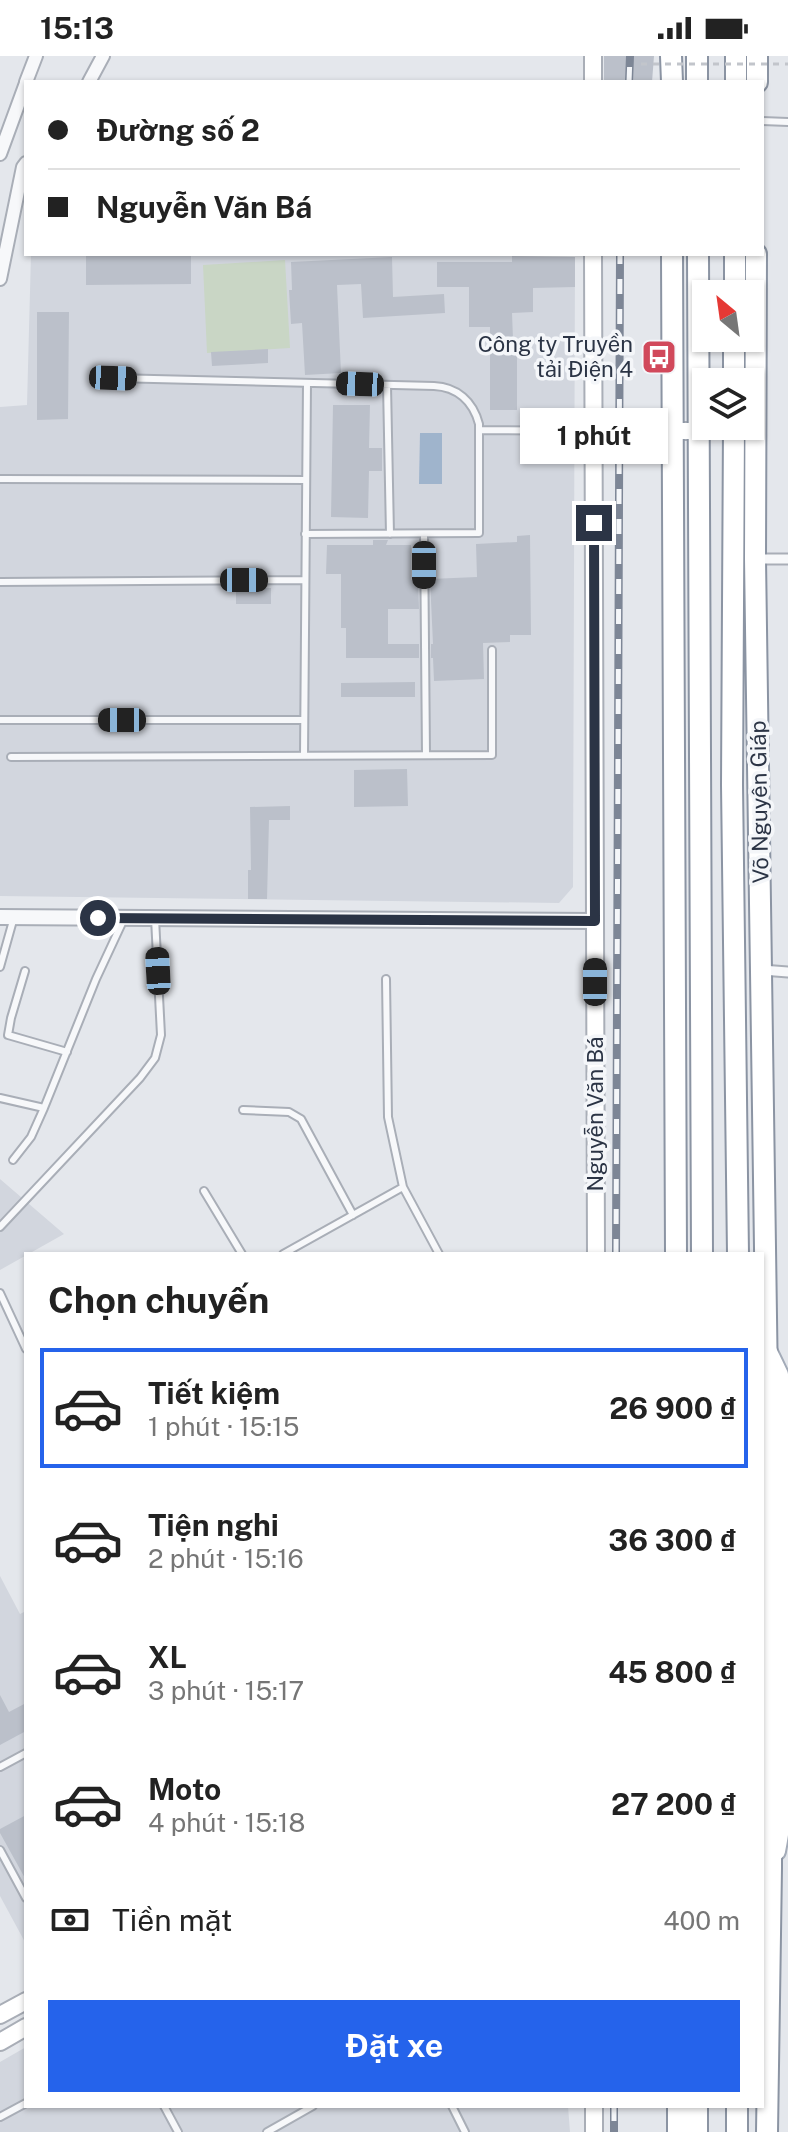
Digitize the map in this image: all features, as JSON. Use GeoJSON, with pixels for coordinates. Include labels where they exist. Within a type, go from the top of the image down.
{"type":"FeatureCollection","features":[{"type":"Feature","properties":{"kind":"highway"},"geometry":{"type":"LineString","coordinates":[[671,56],[672,80]]}},
{"type":"Feature","properties":{"kind":"highway"},"geometry":{"type":"LineString","coordinates":[[697,56],[697,80]]}},
{"type":"Feature","properties":{"kind":"highway"},"geometry":{"type":"LineString","coordinates":[[736,56],[736,80]]}},
{"type":"Feature","properties":{"kind":"highway"},"geometry":{"type":"LineString","coordinates":[[757,56],[757,80]]}},
{"type":"Feature","properties":{"kind":"highway"},"geometry":{"type":"LineString","coordinates":[[672,256],[676,1252]]}},
{"type":"Feature","properties":{"kind":"highway"},"geometry":{"type":"LineString","coordinates":[[698,256],[699,368]]}},
{"type":"Feature","properties":{"kind":"highway"},"geometry":{"type":"LineString","coordinates":[[735,256],[735,280]]}},
{"type":"Feature","properties":{"kind":"highway","name":"Võ Nguyên Giáp"},"geometry":{"type":"LineString","coordinates":[[756,256],[755,559],[767,1350],[765,1476],[774,1618]]}},
{"type":"Feature","properties":{"kind":"highway"},"geometry":{"type":"LineString","coordinates":[[699,440],[702,1252]]}},
{"type":"Feature","properties":{"kind":"highway","name":"Võ Nguyên Giáp"},"geometry":{"type":"LineString","coordinates":[[734,440],[732,785],[738,1252]]}},
{"type":"Feature","properties":{"kind":"highway"},"geometry":{"type":"LineString","coordinates":[[767,2132],[777,1660],[774,1618]]}},
{"type":"Feature","properties":{"kind":"highway"},"geometry":{"type":"LineString","coordinates":[[679,2108],[690,2131]]}},
{"type":"Feature","properties":{"kind":"highway"},"geometry":{"type":"LineString","coordinates":[[690,2131],[696,2108]]}},
{"type":"Feature","properties":{"kind":"highway"},"geometry":{"type":"LineString","coordinates":[[737,2108],[737,2132]]}},
{"type":"Feature","properties":{"kind":"main road"},"geometry":{"type":"LineString","coordinates":[[593,56],[593,80]]}},
{"type":"Feature","properties":{"kind":"main road","name":"Nguyễn Văn Bá"},"geometry":{"type":"LineString","coordinates":[[593,256],[596,1252]]}},
{"type":"Feature","properties":{"kind":"main road"},"geometry":{"type":"LineString","coordinates":[[594,431],[692,431]]}},
{"type":"Feature","properties":{"kind":"main road","name":"Võ Nguyên Giáp"},"geometry":{"type":"LineString","coordinates":[[767,1350],[779,1375],[783,1399],[774,1618]]}},
{"type":"Feature","properties":{"kind":"main road"},"geometry":{"type":"LineString","coordinates":[[0,2015],[24,2002]]}},
{"type":"Feature","properties":{"kind":"main road"},"geometry":{"type":"LineString","coordinates":[[0,2042],[24,2028]]}},
{"type":"Feature","properties":{"kind":"main road"},"geometry":{"type":"LineString","coordinates":[[594,2108],[594,2132]]}},
{"type":"Feature","properties":{"kind":"street"},"geometry":{"type":"LineString","coordinates":[[27,80],[36,56]]}},
{"type":"Feature","properties":{"kind":"street"},"geometry":{"type":"LineString","coordinates":[[90,80],[103,56]]}},
{"type":"Feature","properties":{"kind":"street"},"geometry":{"type":"LineString","coordinates":[[24,88],[0,156],[24,165]]}},
{"type":"Feature","properties":{"kind":"street"},"geometry":{"type":"LineString","coordinates":[[0,279],[4,229],[24,168]]}},
{"type":"Feature","properties":{"kind":"street"},"geometry":{"type":"LineString","coordinates":[[755,559],[788,559]]}},
{"type":"Feature","properties":{"kind":"street"},"geometry":{"type":"LineString","coordinates":[[7,917],[595,921]]}},
{"type":"Feature","properties":{"kind":"street"},"geometry":{"type":"LineString","coordinates":[[762,970],[788,972]]}},
{"type":"Feature","properties":{"kind":"lane"},"geometry":{"type":"LineString","coordinates":[[764,121],[788,122]]}},
{"type":"Feature","properties":{"kind":"lane"},"geometry":{"type":"LineString","coordinates":[[113,378],[442,386],[464,397],[474,409],[479,430],[479,533],[305,534]]}},
{"type":"Feature","properties":{"kind":"lane"},"geometry":{"type":"LineString","coordinates":[[304,756],[307,383]]}},
{"type":"Feature","properties":{"kind":"lane"},"geometry":{"type":"LineString","coordinates":[[387,385],[390,534]]}},
{"type":"Feature","properties":{"kind":"lane"},"geometry":{"type":"LineString","coordinates":[[479,430],[594,431]]}},
{"type":"Feature","properties":{"kind":"lane"},"geometry":{"type":"LineString","coordinates":[[0,479],[306,480]]}},
{"type":"Feature","properties":{"kind":"lane"},"geometry":{"type":"LineString","coordinates":[[424,534],[426,755]]}},
{"type":"Feature","properties":{"kind":"lane"},"geometry":{"type":"LineString","coordinates":[[0,582],[305,580]]}},
{"type":"Feature","properties":{"kind":"lane"},"geometry":{"type":"LineString","coordinates":[[11,757],[492,755],[492,650]]}},
{"type":"Feature","properties":{"kind":"lane"},"geometry":{"type":"LineString","coordinates":[[0,720],[304,720]]}},
{"type":"Feature","properties":{"kind":"lane"},"geometry":{"type":"LineString","coordinates":[[0,967],[7,917]]}},
{"type":"Feature","properties":{"kind":"lane"},"geometry":{"type":"LineString","coordinates":[[13,1160],[31,1137],[96,979],[126,918]]}},
{"type":"Feature","properties":{"kind":"lane"},"geometry":{"type":"LineString","coordinates":[[0,1227],[140,1078],[155,1058],[161,1035],[155,918]]}},
{"type":"Feature","properties":{"kind":"lane"},"geometry":{"type":"LineString","coordinates":[[25,971],[8,1035],[67,1052]]}},
{"type":"Feature","properties":{"kind":"lane"},"geometry":{"type":"LineString","coordinates":[[386,979],[388,1117],[403,1187],[438,1252]]}},
{"type":"Feature","properties":{"kind":"lane"},"geometry":{"type":"LineString","coordinates":[[0,1098],[44,1108]]}},
{"type":"Feature","properties":{"kind":"lane"},"geometry":{"type":"LineString","coordinates":[[243,1110],[289,1112],[301,1119],[353,1215]]}},
{"type":"Feature","properties":{"kind":"lane"},"geometry":{"type":"LineString","coordinates":[[287,1252],[403,1187]]}},
{"type":"Feature","properties":{"kind":"lane"},"geometry":{"type":"LineString","coordinates":[[204,1191],[241,1252]]}},
{"type":"Feature","properties":{"kind":"lane"},"geometry":{"type":"LineString","coordinates":[[0,1293],[24,1345]]}},
{"type":"Feature","properties":{"kind":"lane"},"geometry":{"type":"LineString","coordinates":[[0,1767],[24,1754]]}},
{"type":"Feature","properties":{"kind":"lane"},"geometry":{"type":"LineString","coordinates":[[0,1850],[24,1894]]}},
{"type":"Feature","properties":{"kind":"lane"},"geometry":{"type":"LineString","coordinates":[[0,2117],[24,2104]]}},
{"type":"Feature","properties":{"kind":"lane"},"geometry":{"type":"LineString","coordinates":[[165,2108],[178,2132]]}},
{"type":"Feature","properties":{"kind":"lane"},"geometry":{"type":"LineString","coordinates":[[267,2132],[309,2108]]}},
{"type":"Feature","properties":{"kind":"lane"},"geometry":{"type":"LineString","coordinates":[[453,2108],[465,2132]]}},
{"type":"Feature","properties":{"kind":"path"},"geometry":{"type":"LineString","coordinates":[[641,64],[788,64]]}},
{"type":"Feature","properties":{"kind":"shaded area","name":"Công ty Truyền tải Điện 4"},"geometry":{"type":"Polygon","coordinates":[[[31,256],[575,257],[573,887],[559,903],[0,896],[0,407],[27,405],[31,256]]]}},
{"type":"Feature","properties":{"kind":"shaded area"},"geometry":{"type":"Polygon","coordinates":[[[0,1179],[64,1234],[32,1252],[24,1252],[24,1256],[0,1270],[0,1179]]]}},
{"type":"Feature","properties":{"kind":"shaded area"},"geometry":{"type":"Polygon","coordinates":[[[0,1576],[20,1614],[24,1612],[24,1940],[0,1896],[0,1576]]]}},
{"type":"Feature","properties":{"kind":"shaded area"},"geometry":{"type":"Polygon","coordinates":[[[24,2048],[24,2108],[568,2108],[570,2132],[0,2132],[0,2062],[24,2048]]]}},
{"type":"Feature","properties":{"kind":"green space"},"geometry":{"type":"Polygon","coordinates":[[[285,260],[290,348],[207,353],[203,265],[285,260]]]}},
{"type":"Feature","properties":{"kind":"water"},"geometry":{"type":"Polygon","coordinates":[[[420,433],[442,433],[442,484],[419,484],[420,433]]]}},
{"type":"Feature","properties":{"kind":"building"},"geometry":{"type":"Polygon","coordinates":[[[604,56],[654,56],[652,80],[604,80],[604,56]]]}},
{"type":"Feature","properties":{"kind":"building"},"geometry":{"type":"Polygon","coordinates":[[[86,256],[191,256],[191,284],[86,285],[86,256]]]}},
{"type":"Feature","properties":{"kind":"building"},"geometry":{"type":"Polygon","coordinates":[[[512,256],[575,257],[575,287],[533,288],[533,312],[512,313],[513,339],[517,339],[517,410],[490,410],[490,327],[469,327],[469,287],[437,287],[437,262],[512,262],[512,256]]]}},
{"type":"Feature","properties":{"kind":"building"},"geometry":{"type":"Polygon","coordinates":[[[392,257],[393,297],[444,294],[445,313],[363,318],[361,284],[337,285],[341,373],[305,375],[302,323],[291,324],[291,262],[392,257]]]}},
{"type":"Feature","properties":{"kind":"building"},"geometry":{"type":"Polygon","coordinates":[[[37,312],[69,312],[68,419],[37,420],[37,312]]]}},
{"type":"Feature","properties":{"kind":"building"},"geometry":{"type":"Polygon","coordinates":[[[268,349],[268,363],[212,366],[211,352],[268,349]]]}},
{"type":"Feature","properties":{"kind":"building"},"geometry":{"type":"Polygon","coordinates":[[[333,405],[370,405],[369,448],[382,448],[382,471],[369,471],[368,518],[331,517],[333,405]]]}},
{"type":"Feature","properties":{"kind":"building"},"geometry":{"type":"Polygon","coordinates":[[[530,535],[531,635],[510,635],[510,642],[483,643],[484,679],[434,681],[430,579],[477,577],[476,544],[517,542],[517,536],[530,535]]]}},
{"type":"Feature","properties":{"kind":"building"},"geometry":{"type":"Polygon","coordinates":[[[373,540],[388,540],[386,545],[411,545],[411,580],[418,579],[419,609],[388,609],[388,644],[419,644],[419,658],[346,658],[346,628],[341,628],[341,574],[326,574],[327,545],[373,545],[373,540]]]}},
{"type":"Feature","properties":{"kind":"building"},"geometry":{"type":"Polygon","coordinates":[[[271,588],[271,604],[236,604],[236,589],[271,588]]]}},
{"type":"Feature","properties":{"kind":"building"},"geometry":{"type":"Polygon","coordinates":[[[415,682],[415,697],[341,697],[341,683],[415,682]]]}},
{"type":"Feature","properties":{"kind":"building"},"geometry":{"type":"Polygon","coordinates":[[[407,769],[408,806],[354,807],[354,770],[407,769]]]}},
{"type":"Feature","properties":{"kind":"building"},"geometry":{"type":"Polygon","coordinates":[[[290,806],[290,820],[269,820],[267,899],[248,899],[250,807],[290,806]]]}},
{"type":"Feature","properties":{"kind":"building"},"geometry":{"type":"Polygon","coordinates":[[[0,1695],[9,1712],[24,1704],[24,1732],[0,1745],[0,1695]]]}},
{"type":"Feature","properties":{"kind":"building"},"geometry":{"type":"Polygon","coordinates":[[[24,1816],[24,1876],[0,1833],[0,1829],[24,1816]]]}},
{"type":"Feature","properties":{"kind":"railway"},"geometry":{"type":"LineString","coordinates":[[629,80],[630,56]]}},
{"type":"Feature","properties":{"kind":"railway"},"geometry":{"type":"LineString","coordinates":[[616,1252],[620,256]]}},
{"type":"Feature","properties":{"kind":"railway"},"geometry":{"type":"LineString","coordinates":[[614,2108],[614,2132]]}},
{"type":"Feature","properties":{"kind":"place","name":"Công ty Truyền tải Điện 4"},"geometry":{"type":"Point","coordinates":[659,357]}},
{"type":"Feature","properties":{"kind":"route"},"geometry":{"type":"LineString","coordinates":[[98,918],[595,921],[594,523]]}}]}
